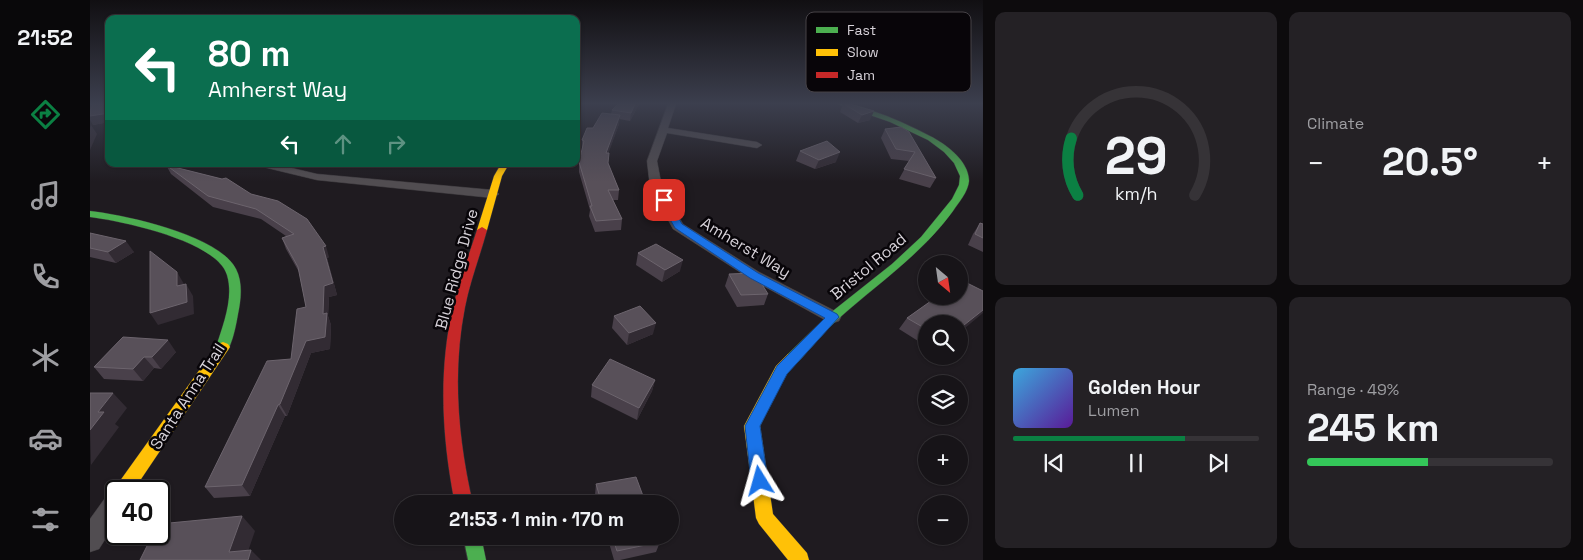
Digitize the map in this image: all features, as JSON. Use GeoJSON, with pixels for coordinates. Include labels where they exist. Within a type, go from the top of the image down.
{"type":"FeatureCollection","features":[{"type":"Feature","properties":{"kind":"street","name":"Amherst Way"},"geometry":{"type":"LineString","coordinates":[[664,130],[652,162],[656,187],[678,226],[754,275],[833,317]]}},
{"type":"Feature","properties":{"kind":"street"},"geometry":{"type":"LineString","coordinates":[[665,130],[757,145]]}},
{"type":"Feature","properties":{"kind":"street","name":"Bristol Road"},"geometry":{"type":"LineString","coordinates":[[800,560],[765,518],[752,426],[782,370],[833,317],[904,261],[940,224],[961,193],[964,177],[957,162],[933,141],[914,130]]}},
{"type":"Feature","properties":{"kind":"street"},"geometry":{"type":"LineString","coordinates":[[277,167],[316,177],[493,194]]}},
{"type":"Feature","properties":{"kind":"street"},"geometry":{"type":"LineString","coordinates":[[306,173],[315,167]]}},
{"type":"Feature","properties":{"kind":"street","name":"Blue Ridge Drive"},"geometry":{"type":"LineString","coordinates":[[462,495],[457,475],[449,389],[457,317],[498,176],[503,167]]}},
{"type":"Feature","properties":{"kind":"street","name":"Santa Anna Trail"},"geometry":{"type":"LineString","coordinates":[[90,214],[108,215],[204,246],[220,256],[231,269],[236,299],[223,347],[132,480]]}},
{"type":"Feature","properties":{"kind":"street"},"geometry":{"type":"LineString","coordinates":[[90,540],[105,518]]}},
{"type":"Feature","properties":{"kind":"street"},"geometry":{"type":"LineString","coordinates":[[474,545],[477,560]]}},
{"type":"Feature","properties":{"kind":"building"},"geometry":{"type":"Polygon","coordinates":[[[586,130],[614,130],[606,153],[609,153],[608,163],[619,190],[608,190],[622,219],[596,221],[590,206],[592,206],[580,165],[584,141],[582,140],[586,130]]]}},
{"type":"Feature","properties":{"kind":"building"},"geometry":{"type":"Polygon","coordinates":[[[886,130],[906,130],[909,132],[936,178],[904,169],[915,152],[896,149],[886,130]]]}},
{"type":"Feature","properties":{"kind":"building"},"geometry":{"type":"Polygon","coordinates":[[[827,141],[840,152],[819,160],[800,151],[827,141]]]}},
{"type":"Feature","properties":{"kind":"building"},"geometry":{"type":"Polygon","coordinates":[[[169,167],[222,179],[226,178],[251,194],[278,201],[307,219],[326,246],[323,247],[333,283],[324,286],[323,314],[327,313],[325,337],[306,341],[280,404],[242,485],[205,487],[267,361],[291,359],[297,309],[306,307],[298,267],[282,238],[294,234],[256,209],[208,196],[169,167]]]}},
{"type":"Feature","properties":{"kind":"building"},"geometry":{"type":"Polygon","coordinates":[[[980,223],[983,224],[983,238],[975,234],[980,223]]]}},
{"type":"Feature","properties":{"kind":"building"},"geometry":{"type":"Polygon","coordinates":[[[90,233],[126,241],[108,252],[90,248],[90,233]]]}},
{"type":"Feature","properties":{"kind":"building"},"geometry":{"type":"Polygon","coordinates":[[[656,244],[683,260],[665,270],[638,253],[656,244]]]}},
{"type":"Feature","properties":{"kind":"building"},"geometry":{"type":"Polygon","coordinates":[[[150,251],[177,272],[177,286],[186,284],[187,302],[150,313],[150,251]]]}},
{"type":"Feature","properties":{"kind":"building"},"geometry":{"type":"Polygon","coordinates":[[[755,273],[768,294],[741,295],[729,274],[755,273]]]}},
{"type":"Feature","properties":{"kind":"building"},"geometry":{"type":"Polygon","coordinates":[[[968,284],[983,291],[983,310],[968,322],[968,315],[918,315],[918,324],[907,318],[925,305],[968,305],[968,284]]]}},
{"type":"Feature","properties":{"kind":"building"},"geometry":{"type":"Polygon","coordinates":[[[640,306],[656,323],[629,333],[614,316],[640,306]]]}},
{"type":"Feature","properties":{"kind":"building"},"geometry":{"type":"Polygon","coordinates":[[[123,337],[168,340],[152,357],[144,357],[133,369],[94,367],[123,337]]]}},
{"type":"Feature","properties":{"kind":"building"},"geometry":{"type":"Polygon","coordinates":[[[610,359],[655,380],[639,408],[592,385],[610,359]]]}},
{"type":"Feature","properties":{"kind":"building"},"geometry":{"type":"Polygon","coordinates":[[[90,393],[113,393],[98,412],[104,412],[90,430],[90,393]]]}},
{"type":"Feature","properties":{"kind":"building"},"geometry":{"type":"Polygon","coordinates":[[[636,477],[643,495],[599,495],[596,484],[636,477]]]}},
{"type":"Feature","properties":{"kind":"building"},"geometry":{"type":"Polygon","coordinates":[[[242,516],[229,552],[251,550],[248,560],[140,560],[148,545],[170,545],[170,523],[242,516]]]}},
{"type":"Feature","properties":{"kind":"building"},"geometry":{"type":"Polygon","coordinates":[[[615,545],[646,545],[617,551],[615,545]]]}},
{"type":"Feature","properties":{"kind":"traffic: fast"},"geometry":{"type":"LineString","coordinates":[[793,358],[833,317],[925,240],[960,193],[964,185],[964,176],[958,162],[946,150],[914,130]]}},
{"type":"Feature","properties":{"kind":"traffic: fast"},"geometry":{"type":"LineString","coordinates":[[90,214],[123,219],[166,231],[206,248],[221,258],[230,268],[235,287],[233,308],[223,347]]}},
{"type":"Feature","properties":{"kind":"traffic: fast"},"geometry":{"type":"LineString","coordinates":[[474,545],[477,560]]}},
{"type":"Feature","properties":{"kind":"traffic: slow"},"geometry":{"type":"LineString","coordinates":[[482,230],[498,176],[503,167]]}},
{"type":"Feature","properties":{"kind":"traffic: slow"},"geometry":{"type":"LineString","coordinates":[[131,480],[223,347]]}},
{"type":"Feature","properties":{"kind":"traffic: slow"},"geometry":{"type":"LineString","coordinates":[[793,358],[781,370],[752,426],[765,518],[800,560]]}},
{"type":"Feature","properties":{"kind":"traffic: jam"},"geometry":{"type":"LineString","coordinates":[[462,495],[452,434],[451,364],[459,307],[482,230]]}},
{"type":"Feature","properties":{"kind":"route"},"geometry":{"type":"LineString","coordinates":[[664,200],[678,226],[754,275],[833,317],[782,370],[752,426],[760,481]]}}]}
